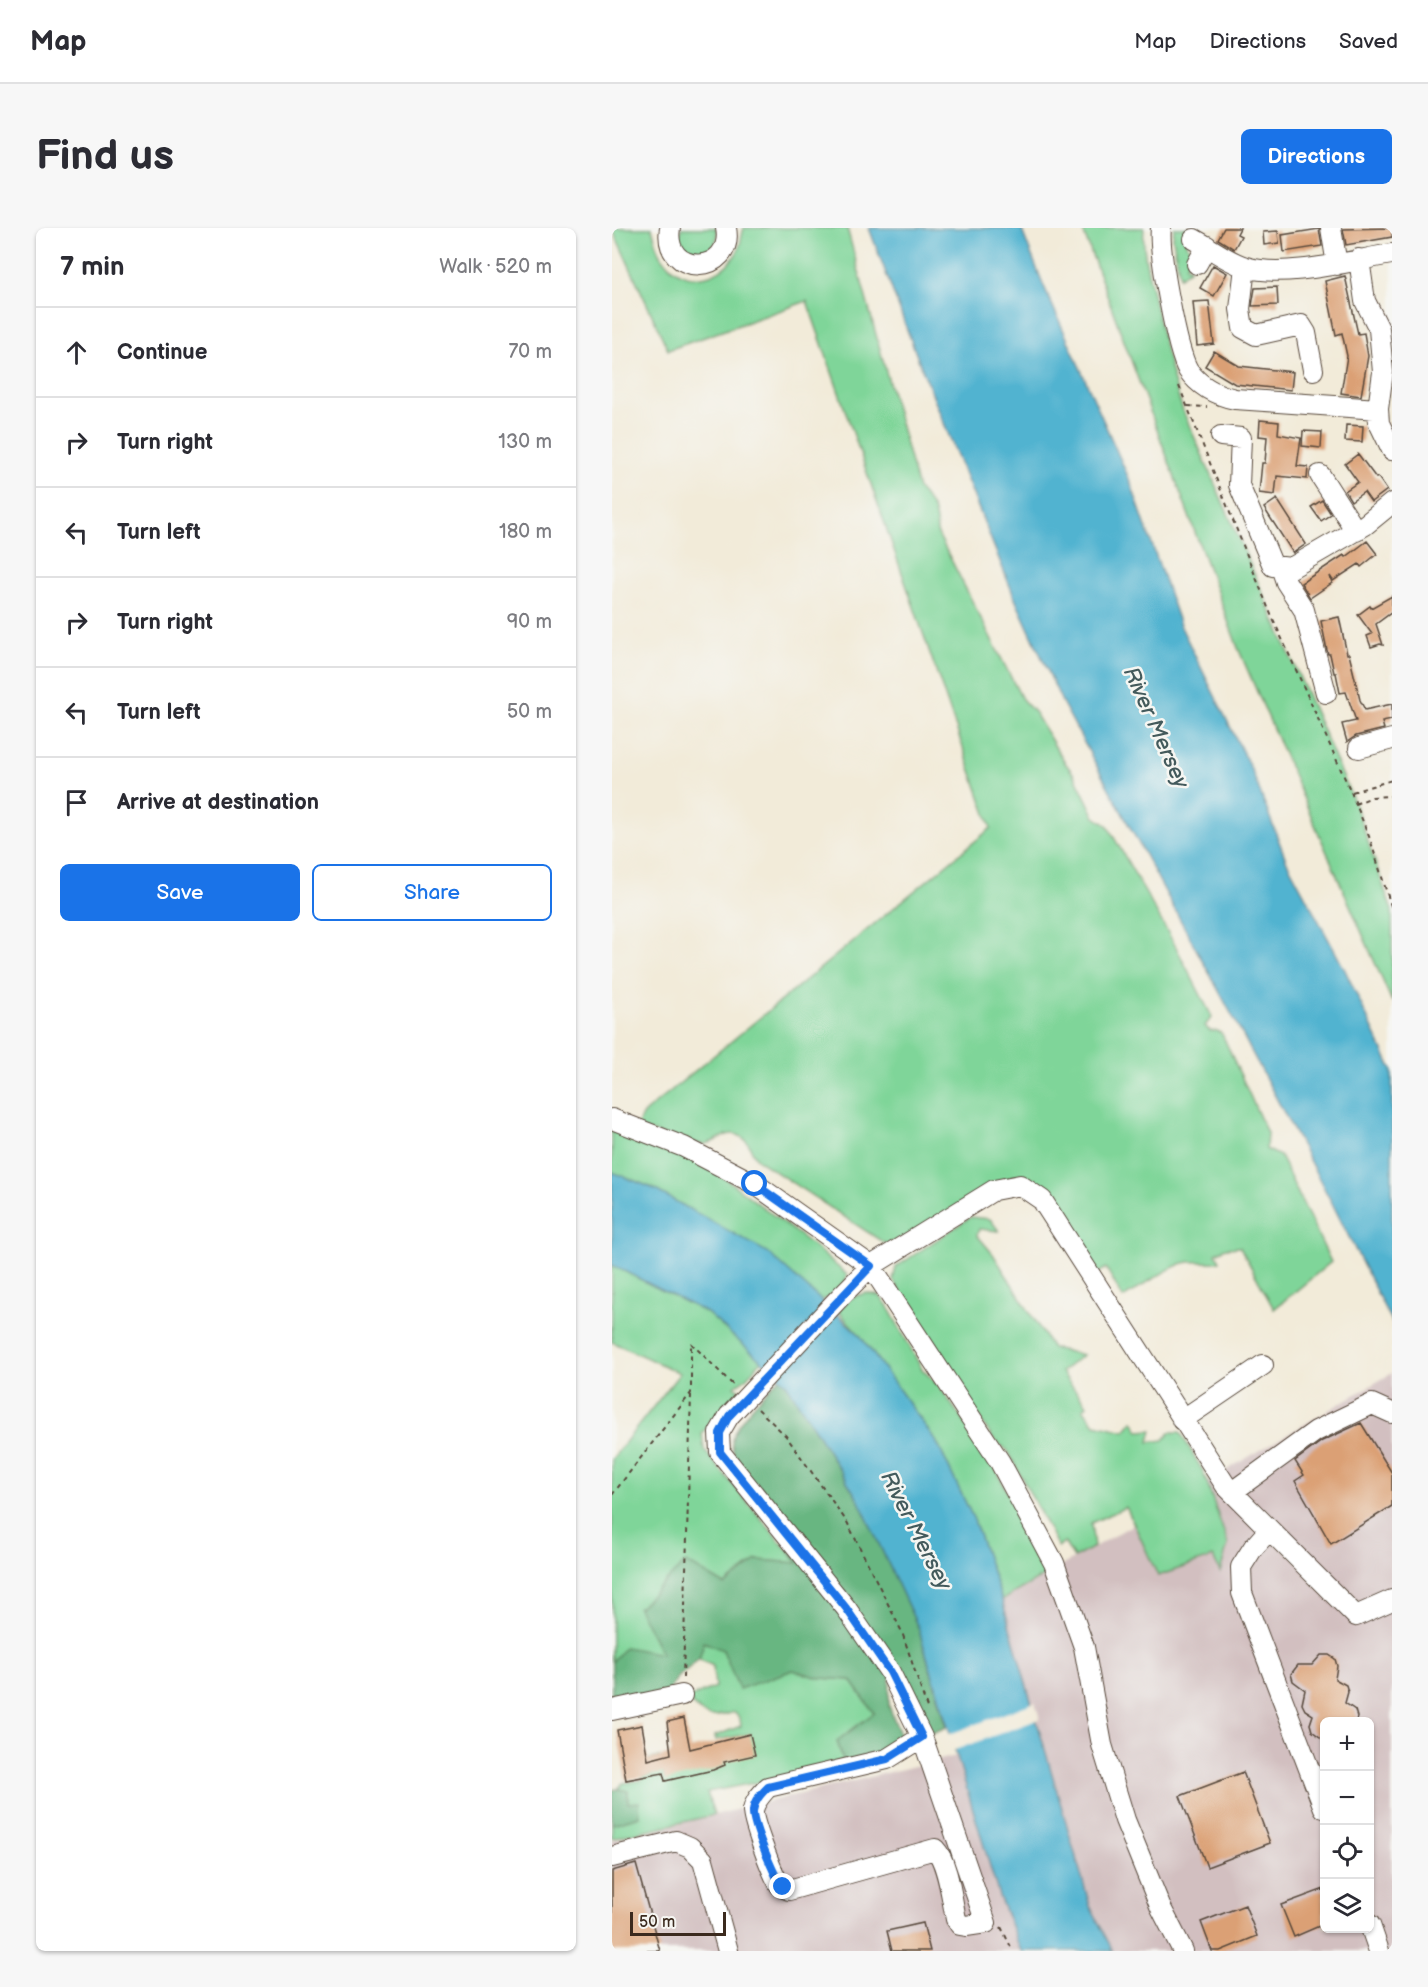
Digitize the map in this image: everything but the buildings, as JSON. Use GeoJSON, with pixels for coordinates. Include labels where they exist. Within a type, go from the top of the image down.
{"type":"FeatureCollection","features":[{"type":"Feature","properties":{"kind":"street"},"geometry":{"type":"LineString","coordinates":[[1161,228],[1161,251],[1179,348],[1188,369],[1199,382],[1222,396],[1235,399],[1378,409]]}},
{"type":"Feature","properties":{"kind":"street"},"geometry":{"type":"LineString","coordinates":[[1331,228],[1337,265]]}},
{"type":"Feature","properties":{"kind":"street"},"geometry":{"type":"LineString","coordinates":[[668,231],[675,254],[689,264],[697,265],[714,261],[721,255],[729,232]]}},
{"type":"Feature","properties":{"kind":"street"},"geometry":{"type":"LineString","coordinates":[[1197,264],[1200,242],[1245,267],[1261,270],[1337,265],[1392,254]]}},
{"type":"Feature","properties":{"kind":"street"},"geometry":{"type":"LineString","coordinates":[[1359,259],[1365,301],[1379,329],[1383,372],[1378,409],[1379,423],[1392,450]]}},
{"type":"Feature","properties":{"kind":"street"},"geometry":{"type":"LineString","coordinates":[[1245,267],[1240,309],[1243,328],[1256,334],[1301,325],[1306,333],[1313,370]]}},
{"type":"Feature","properties":{"kind":"street"},"geometry":{"type":"LineString","coordinates":[[1221,436],[1241,438],[1239,485],[1273,566],[1291,568],[1356,531],[1392,503]]}},
{"type":"Feature","properties":{"kind":"street"},"geometry":{"type":"LineString","coordinates":[[1320,475],[1356,531]]}},
{"type":"Feature","properties":{"kind":"street"},"geometry":{"type":"LineString","coordinates":[[1281,567],[1286,582],[1304,610],[1326,693]]}},
{"type":"Feature","properties":{"kind":"street"},"geometry":{"type":"LineString","coordinates":[[1359,748],[1392,739]]}},
{"type":"Feature","properties":{"kind":"street"},"geometry":{"type":"LineString","coordinates":[[612,1119],[684,1147],[755,1184],[871,1266],[1000,1462],[1054,1563],[1084,1647],[1102,1745],[1125,1820],[1160,1906],[1183,1951]]}},
{"type":"Feature","properties":{"kind":"street"},"geometry":{"type":"LineString","coordinates":[[922,1737],[887,1759],[768,1787],[758,1797],[753,1810],[754,1821],[776,1877],[783,1887],[789,1890],[935,1849],[945,1869],[956,1919],[960,1925],[986,1923],[922,1737],[890,1672],[846,1608],[720,1452],[720,1433],[729,1416],[871,1266],[994,1190],[1020,1185],[1042,1200],[1226,1486],[1356,1616],[1392,1600]]}},
{"type":"Feature","properties":{"kind":"street"},"geometry":{"type":"LineString","coordinates":[[1182,1420],[1263,1365]]}},
{"type":"Feature","properties":{"kind":"street"},"geometry":{"type":"LineString","coordinates":[[1232,1492],[1326,1426],[1372,1404],[1392,1413]]}},
{"type":"Feature","properties":{"kind":"street"},"geometry":{"type":"LineString","coordinates":[[1269,1530],[1253,1548],[1241,1567],[1242,1593],[1320,1798]]}},
{"type":"Feature","properties":{"kind":"street"},"geometry":{"type":"LineString","coordinates":[[612,1710],[682,1695]]}},
{"type":"Feature","properties":{"kind":"street"},"geometry":{"type":"LineString","coordinates":[[612,1857],[676,1841],[690,1846],[703,1860],[728,1951]]}},
{"type":"Feature","properties":{"kind":"street"},"geometry":{"type":"LineString","coordinates":[[1373,1933],[1379,1951]]}},
{"type":"Feature","properties":{"kind":"path"},"geometry":{"type":"LineString","coordinates":[[1176,380],[1269,610],[1351,792],[1370,839],[1392,909]]}},
{"type":"Feature","properties":{"kind":"path"},"geometry":{"type":"LineString","coordinates":[[1351,792],[1392,780]]}},
{"type":"Feature","properties":{"kind":"path"},"geometry":{"type":"LineString","coordinates":[[1355,804],[1372,797],[1392,796]]}},
{"type":"Feature","properties":{"kind":"path"},"geometry":{"type":"LineString","coordinates":[[682,1695],[691,1343]]}},
{"type":"Feature","properties":{"kind":"path"},"geometry":{"type":"LineString","coordinates":[[612,1495],[691,1393]]}},
{"type":"Feature","properties":{"kind":"shaded area"},"geometry":{"type":"Polygon","coordinates":[[[1392,1373],[1392,1951],[1113,1951],[1090,1906],[1002,1600],[1134,1524],[1158,1576],[1213,1557],[1220,1571],[1228,1544],[1206,1482],[1392,1373]]]}},
{"type":"Feature","properties":{"kind":"shaded area"},"geometry":{"type":"Polygon","coordinates":[[[956,1756],[999,1896],[1021,1951],[612,1951],[612,1840],[956,1756]]]}},
{"type":"Feature","properties":{"kind":"green space"},"geometry":{"type":"Polygon","coordinates":[[[612,228],[652,228],[659,251],[671,267],[690,277],[700,277],[710,275],[729,263],[738,251],[744,228],[847,228],[918,489],[932,508],[936,518],[937,532],[1022,699],[1035,713],[1075,776],[1095,817],[1107,825],[1176,947],[1212,1017],[1205,1026],[1210,1031],[1218,1031],[1222,1034],[1267,1133],[1266,1149],[1280,1156],[1331,1262],[1274,1309],[1240,1247],[1226,1248],[1216,1253],[1220,1261],[1189,1262],[1177,1265],[1123,1298],[1106,1268],[1096,1275],[1030,1182],[887,1245],[759,1161],[747,1141],[740,1136],[726,1135],[705,1144],[637,1127],[645,1112],[991,828],[807,301],[668,350],[612,228]]]}},
{"type":"Feature","properties":{"kind":"green space"},"geometry":{"type":"Polygon","coordinates":[[[681,228],[716,228],[716,239],[706,252],[698,254],[690,252],[683,247],[680,239],[681,228]]]}},
{"type":"Feature","properties":{"kind":"green space"},"geometry":{"type":"Polygon","coordinates":[[[1082,228],[1144,228],[1147,269],[1166,352],[1183,411],[1355,804],[1392,911],[1392,1002],[1238,648],[1082,228]]]}},
{"type":"Feature","properties":{"kind":"green space"},"geometry":{"type":"Polygon","coordinates":[[[1174,228],[1194,228],[1186,244],[1193,252],[1186,266],[1191,268],[1180,277],[1173,239],[1174,228]]]}},
{"type":"Feature","properties":{"kind":"green space"},"geometry":{"type":"Polygon","coordinates":[[[612,1119],[684,1147],[815,1247],[847,1275],[842,1295],[820,1300],[766,1252],[650,1187],[612,1172],[612,1119]]]}},
{"type":"Feature","properties":{"kind":"green space"},"geometry":{"type":"Polygon","coordinates":[[[971,1217],[990,1219],[999,1231],[979,1229],[977,1235],[993,1254],[1052,1348],[1083,1355],[1061,1372],[1087,1405],[1083,1409],[1095,1424],[1125,1431],[1133,1421],[1139,1431],[1152,1430],[1149,1442],[1164,1440],[1170,1432],[1180,1432],[1203,1471],[1228,1544],[1220,1572],[1213,1557],[1158,1576],[1126,1507],[1091,1523],[1094,1547],[1074,1558],[1064,1542],[1058,1547],[1008,1451],[993,1439],[893,1280],[896,1267],[971,1217]]]}},
{"type":"Feature","properties":{"kind":"green space"},"geometry":{"type":"Polygon","coordinates":[[[612,1265],[707,1313],[762,1361],[735,1386],[739,1390],[702,1433],[704,1450],[798,1563],[757,1560],[725,1585],[662,1655],[612,1662],[612,1459],[680,1373],[612,1342],[612,1265]]]}},
{"type":"Feature","properties":{"kind":"green space"},"geometry":{"type":"Polygon","coordinates":[[[866,1293],[880,1296],[887,1305],[922,1369],[939,1386],[995,1467],[1047,1574],[1002,1600],[974,1520],[936,1441],[859,1334],[838,1311],[850,1298],[866,1293]]]}},
{"type":"Feature","properties":{"kind":"green space"},"geometry":{"type":"Polygon","coordinates":[[[780,1377],[786,1383],[858,1499],[918,1627],[947,1727],[922,1737],[890,1674],[889,1706],[905,1747],[846,1769],[837,1741],[874,1713],[851,1680],[820,1678],[793,1670],[739,1689],[723,1650],[704,1642],[699,1659],[677,1678],[665,1699],[612,1710],[612,1662],[625,1647],[662,1654],[638,1608],[686,1562],[725,1585],[757,1560],[798,1563],[737,1463],[732,1446],[736,1428],[780,1377]]]}},
{"type":"Feature","properties":{"kind":"green space"},"geometry":{"type":"Polygon","coordinates":[[[704,1642],[723,1650],[739,1688],[793,1670],[820,1678],[851,1680],[874,1713],[837,1741],[846,1769],[826,1769],[707,1792],[714,1815],[612,1838],[612,1824],[640,1816],[628,1803],[628,1791],[618,1789],[623,1783],[642,1780],[643,1777],[651,1775],[648,1760],[659,1757],[665,1780],[725,1765],[724,1762],[750,1734],[716,1740],[715,1736],[741,1726],[740,1719],[735,1712],[708,1716],[687,1699],[715,1687],[713,1666],[699,1659],[704,1642]]]}},
{"type":"Feature","properties":{"kind":"green space"},"geometry":{"type":"Polygon","coordinates":[[[612,1790],[628,1791],[628,1803],[639,1802],[640,1816],[612,1824],[612,1790]]]}},
{"type":"Feature","properties":{"kind":"water","name":"River Mersey"},"geometry":{"type":"Polygon","coordinates":[[[869,228],[1021,228],[1043,284],[1130,481],[1180,625],[1252,771],[1287,862],[1345,970],[1392,1070],[1392,1323],[1333,1205],[1062,702],[1016,601],[918,359],[869,228]]]}},
{"type":"Feature","properties":{"kind":"water","name":"River Mersey"},"geometry":{"type":"Polygon","coordinates":[[[612,1172],[650,1187],[767,1252],[859,1334],[936,1441],[974,1520],[1002,1600],[1090,1906],[1113,1951],[1021,1951],[999,1896],[918,1627],[858,1499],[786,1383],[707,1313],[612,1265],[612,1172]]]}},
{"type":"Feature","properties":{"kind":"pier"},"geometry":{"type":"Polygon","coordinates":[[[1035,1702],[1040,1719],[952,1751],[947,1735],[1035,1702]]]}},
{"type":"Feature","properties":{"kind":"route"},"geometry":{"type":"LineString","coordinates":[[755,1184],[871,1266],[729,1416],[720,1433],[720,1452],[846,1608],[890,1672],[922,1737],[887,1759],[768,1787],[758,1797],[753,1810],[754,1821],[778,1883],[783,1887]]}}]}
